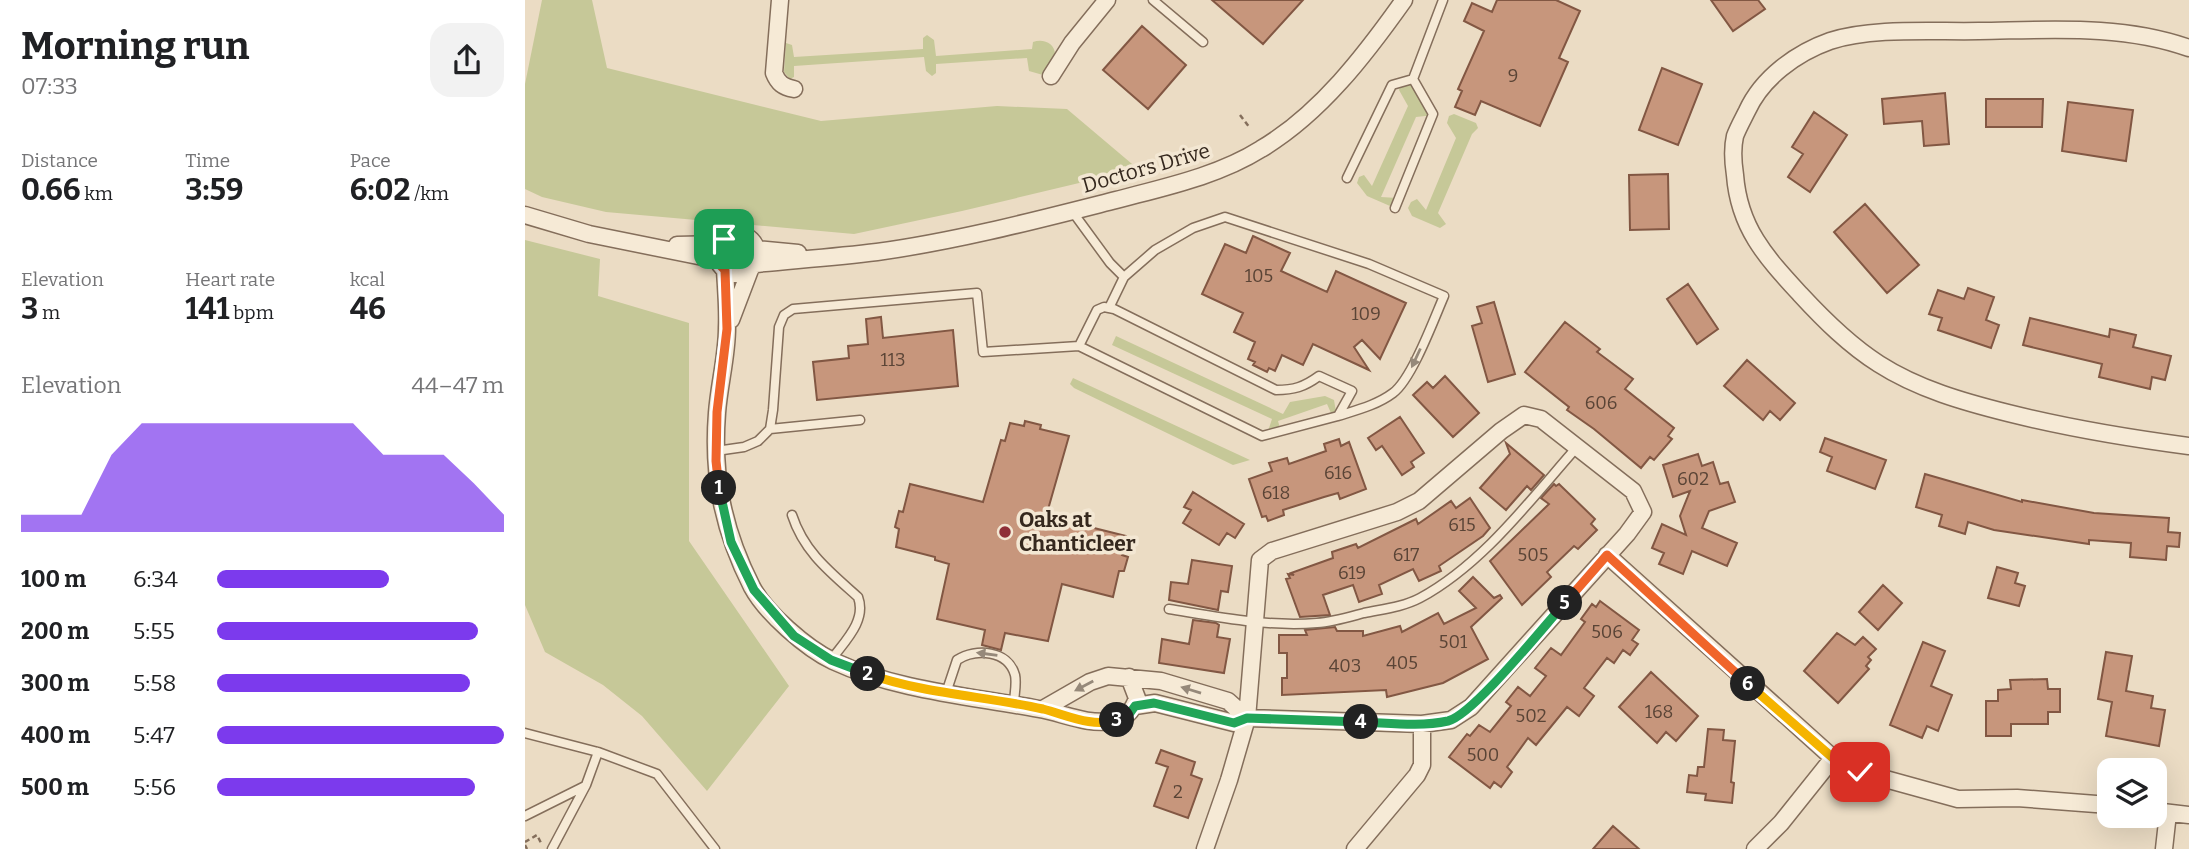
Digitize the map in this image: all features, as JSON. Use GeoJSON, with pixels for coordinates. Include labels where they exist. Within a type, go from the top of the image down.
{"type":"FeatureCollection","features":[{"type":"Feature","properties":{"kind":"street"},"geometry":{"type":"LineString","coordinates":[[779,0],[773,73],[777,82],[785,88],[794,89]]}},
{"type":"Feature","properties":{"kind":"street"},"geometry":{"type":"LineString","coordinates":[[1051,76],[1072,43],[1107,0]]}},
{"type":"Feature","properties":{"kind":"street","name":"Doctors Drive"},"geometry":{"type":"LineString","coordinates":[[525,215],[562,227],[639,245],[721,258],[737,274],[754,261],[835,257],[950,240],[1072,211],[1175,184],[1225,167],[1261,149],[1299,121],[1333,89],[1377,38],[1404,0]]}},
{"type":"Feature","properties":{"kind":"street"},"geometry":{"type":"LineString","coordinates":[[2189,48],[2134,34],[2075,30],[1852,35],[1808,50],[1782,67],[1760,89],[1735,136],[1733,154],[1735,183],[1742,212],[1754,239],[1766,257],[1816,312],[1850,344],[1879,365],[1905,379],[1977,405],[2068,428],[2189,446]]}},
{"type":"Feature","properties":{"kind":"street","name":"Doctors Drive"},"geometry":{"type":"LineString","coordinates":[[721,258],[724,239],[736,234],[749,238],[754,261]]}},
{"type":"Feature","properties":{"kind":"street"},"geometry":{"type":"LineString","coordinates":[[721,258],[727,329],[717,412],[719,492],[731,542],[754,590],[794,636],[831,660],[889,682],[1043,709],[1087,722],[1113,721],[1130,713],[1137,698],[1129,677]]}},
{"type":"Feature","properties":{"kind":"street"},"geometry":{"type":"LineString","coordinates":[[727,329],[754,261]]}},
{"type":"Feature","properties":{"kind":"street"},"geometry":{"type":"LineString","coordinates":[[1135,706],[1154,703],[1234,723],[1247,718],[1422,724],[1451,720],[1471,707],[1643,512],[1633,491],[1541,419],[1524,415],[1419,500],[1397,512],[1272,551],[1260,559],[1247,718],[1205,849]]}},
{"type":"Feature","properties":{"kind":"street"},"geometry":{"type":"LineString","coordinates":[[1607,555],[1833,758],[1867,774],[1958,799],[2017,798],[2097,804]]}},
{"type":"Feature","properties":{"kind":"street"},"geometry":{"type":"LineString","coordinates":[[1043,709],[1090,682],[1108,676],[1161,681],[1228,701],[1247,718]]}},
{"type":"Feature","properties":{"kind":"street"},"geometry":{"type":"LineString","coordinates":[[1355,849],[1417,775],[1422,765],[1422,724]]}},
{"type":"Feature","properties":{"kind":"street"},"geometry":{"type":"LineString","coordinates":[[1755,849],[1781,823],[1833,758]]}},
{"type":"Feature","properties":{"kind":"street"},"geometry":{"type":"LineString","coordinates":[[2167,813],[2189,815]]}},
{"type":"Feature","properties":{"kind":"street"},"geometry":{"type":"LineString","coordinates":[[2162,828],[2164,849]]}},
{"type":"Feature","properties":{"kind":"lane"},"geometry":{"type":"LineString","coordinates":[[1153,0],[1203,42]]}},
{"type":"Feature","properties":{"kind":"lane"},"geometry":{"type":"LineString","coordinates":[[1413,79],[1443,0]]}},
{"type":"Feature","properties":{"kind":"lane"},"geometry":{"type":"LineString","coordinates":[[1347,177],[1392,85],[1413,79]]}},
{"type":"Feature","properties":{"kind":"lane"},"geometry":{"type":"LineString","coordinates":[[1395,208],[1433,114],[1413,79]]}},
{"type":"Feature","properties":{"kind":"lane"},"geometry":{"type":"LineString","coordinates":[[1072,211],[1110,263],[1124,277]]}},
{"type":"Feature","properties":{"kind":"lane"},"geometry":{"type":"LineString","coordinates":[[716,451],[744,447],[758,441],[770,429],[779,327],[784,315],[793,309],[977,293],[983,352],[1079,346],[1262,436],[1338,416],[1374,404],[1396,392],[1408,374],[1444,296],[1369,264],[1225,217],[1193,228],[1154,250],[1124,277],[1109,308]]}},
{"type":"Feature","properties":{"kind":"lane"},"geometry":{"type":"LineString","coordinates":[[1079,346],[1097,310],[1109,308],[1276,390],[1293,390],[1305,386],[1319,376],[1352,391],[1338,416]]}},
{"type":"Feature","properties":{"kind":"lane"},"geometry":{"type":"LineString","coordinates":[[770,429],[860,420]]}},
{"type":"Feature","properties":{"kind":"lane"},"geometry":{"type":"LineString","coordinates":[[1169,609],[1255,622],[1319,623],[1402,606],[1420,598],[1445,581],[1492,543],[1577,447]]}},
{"type":"Feature","properties":{"kind":"lane"},"geometry":{"type":"LineString","coordinates":[[792,515],[797,531],[813,556],[858,597],[861,607],[859,621],[831,660]]}},
{"type":"Feature","properties":{"kind":"lane"},"geometry":{"type":"LineString","coordinates":[[946,693],[957,660],[974,653],[987,653],[1002,657],[1010,665],[1015,677],[1014,704]]}},
{"type":"Feature","properties":{"kind":"lane"},"geometry":{"type":"LineString","coordinates":[[525,733],[598,752],[657,774],[715,849]]}},
{"type":"Feature","properties":{"kind":"lane"},"geometry":{"type":"LineString","coordinates":[[552,849],[586,785],[598,752]]}},
{"type":"Feature","properties":{"kind":"lane"},"geometry":{"type":"LineString","coordinates":[[525,816],[586,785]]}},
{"type":"Feature","properties":{"kind":"path"},"geometry":{"type":"LineString","coordinates":[[1240,115],[1250,128]]}},
{"type":"Feature","properties":{"kind":"path"},"geometry":{"type":"LineString","coordinates":[[526,845],[537,835],[544,848]]}},
{"type":"Feature","properties":{"kind":"green space"},"geometry":{"type":"Polygon","coordinates":[[[542,0],[592,0],[607,68],[821,121],[997,106],[1067,109],[1138,169],[854,234],[606,212],[542,197],[525,189],[525,84],[542,0]]]}},
{"type":"Feature","properties":{"kind":"green space"},"geometry":{"type":"Polygon","coordinates":[[[927,35],[934,40],[936,56],[1032,49],[1033,42],[1041,41],[1051,45],[1055,56],[1047,73],[1043,75],[1029,71],[1027,58],[936,64],[936,73],[932,76],[926,71],[924,57],[794,66],[794,77],[790,79],[784,72],[786,43],[792,45],[794,57],[923,49],[923,38],[927,35]]]}},
{"type":"Feature","properties":{"kind":"green space"},"geometry":{"type":"Polygon","coordinates":[[[1410,83],[1417,85],[1437,110],[1434,115],[1416,117],[1381,197],[1397,198],[1394,206],[1390,206],[1367,196],[1357,183],[1359,177],[1364,175],[1372,186],[1408,106],[1400,87],[1410,83]]]}},
{"type":"Feature","properties":{"kind":"green space"},"geometry":{"type":"Polygon","coordinates":[[[1454,114],[1476,123],[1478,128],[1472,134],[1438,213],[1446,224],[1440,228],[1412,216],[1408,208],[1411,202],[1417,199],[1426,210],[1456,138],[1447,123],[1449,116],[1454,114]]]}},
{"type":"Feature","properties":{"kind":"green space"},"geometry":{"type":"Polygon","coordinates":[[[525,240],[600,259],[598,296],[689,323],[689,541],[789,686],[707,791],[642,716],[603,685],[545,652],[525,605],[525,240]]]}},
{"type":"Feature","properties":{"kind":"green space"},"geometry":{"type":"Polygon","coordinates":[[[1116,336],[1283,414],[1290,402],[1325,396],[1334,400],[1336,412],[1331,413],[1327,404],[1278,421],[1281,432],[1268,431],[1272,419],[1112,345],[1116,336]]]}},
{"type":"Feature","properties":{"kind":"green space"},"geometry":{"type":"Polygon","coordinates":[[[1073,378],[1250,460],[1233,465],[1074,388],[1070,384],[1073,378]]]}},
{"type":"Feature","properties":{"kind":"building"},"geometry":{"type":"Polygon","coordinates":[[[1212,0],[1303,0],[1263,44],[1212,0]]]}},
{"type":"Feature","properties":{"kind":"building"},"geometry":{"type":"Polygon","coordinates":[[[1497,0],[1556,0],[1580,11],[1559,58],[1568,62],[1540,126],[1481,101],[1475,115],[1455,107],[1462,91],[1458,89],[1484,31],[1464,21],[1472,3],[1492,12],[1497,0]]]}},
{"type":"Feature","properties":{"kind":"building"},"geometry":{"type":"Polygon","coordinates":[[[1711,0],[1758,0],[1765,9],[1733,31],[1711,0]]]}},
{"type":"Feature","properties":{"kind":"building"},"geometry":{"type":"Polygon","coordinates":[[[1142,26],[1186,65],[1148,109],[1103,70],[1142,26]]]}},
{"type":"Feature","properties":{"kind":"building"},"geometry":{"type":"Polygon","coordinates":[[[1662,68],[1702,84],[1678,145],[1639,130],[1662,68]]]}},
{"type":"Feature","properties":{"kind":"building"},"geometry":{"type":"Polygon","coordinates":[[[1945,93],[1949,144],[1924,146],[1922,121],[1884,124],[1882,99],[1945,93]]]}},
{"type":"Feature","properties":{"kind":"building"},"geometry":{"type":"Polygon","coordinates":[[[1986,99],[2043,99],[2042,127],[1986,127],[1986,99]]]}},
{"type":"Feature","properties":{"kind":"building"},"geometry":{"type":"Polygon","coordinates":[[[2068,102],[2133,110],[2126,161],[2062,151],[2068,102]]]}},
{"type":"Feature","properties":{"kind":"building"},"geometry":{"type":"Polygon","coordinates":[[[1814,112],[1847,135],[1810,192],[1788,177],[1803,154],[1792,147],[1814,112]]]}},
{"type":"Feature","properties":{"kind":"building"},"geometry":{"type":"Polygon","coordinates":[[[1668,174],[1669,229],[1630,230],[1629,175],[1668,174]]]}},
{"type":"Feature","properties":{"kind":"building"},"geometry":{"type":"Polygon","coordinates":[[[1865,204],[1919,265],[1887,293],[1834,232],[1865,204]]]}},
{"type":"Feature","properties":{"kind":"building"},"geometry":{"type":"Polygon","coordinates":[[[1253,236],[1290,253],[1281,271],[1327,292],[1336,271],[1406,303],[1380,359],[1362,340],[1354,347],[1369,370],[1313,344],[1303,365],[1282,355],[1275,371],[1269,368],[1267,372],[1253,365],[1255,362],[1248,359],[1255,342],[1234,332],[1243,313],[1202,294],[1225,244],[1246,253],[1253,236]]]}},
{"type":"Feature","properties":{"kind":"building"},"geometry":{"type":"Polygon","coordinates":[[[1688,284],[1718,329],[1697,344],[1667,299],[1688,284]]]}},
{"type":"Feature","properties":{"kind":"building"},"geometry":{"type":"Polygon","coordinates":[[[1968,288],[1994,297],[1986,320],[1999,325],[1991,348],[1938,330],[1942,318],[1929,314],[1938,290],[1964,299],[1968,288]]]}},
{"type":"Feature","properties":{"kind":"building"},"geometry":{"type":"Polygon","coordinates":[[[1494,302],[1515,374],[1488,382],[1472,326],[1482,323],[1477,307],[1494,302]]]}},
{"type":"Feature","properties":{"kind":"building"},"geometry":{"type":"Polygon","coordinates":[[[881,317],[883,338],[953,330],[958,386],[817,400],[813,362],[849,358],[848,346],[868,344],[866,319],[881,317]]]}},
{"type":"Feature","properties":{"kind":"building"},"geometry":{"type":"Polygon","coordinates":[[[2030,318],[2109,337],[2110,329],[2136,335],[2133,347],[2171,356],[2165,380],[2152,377],[2150,389],[2099,377],[2102,364],[2023,345],[2030,318]]]}},
{"type":"Feature","properties":{"kind":"building"},"geometry":{"type":"Polygon","coordinates":[[[1565,322],[1600,349],[1597,352],[1633,379],[1625,389],[1674,428],[1668,436],[1672,439],[1654,460],[1650,457],[1641,468],[1567,410],[1569,407],[1525,372],[1565,322]]]}},
{"type":"Feature","properties":{"kind":"building"},"geometry":{"type":"Polygon","coordinates":[[[1747,360],[1795,403],[1780,420],[1770,411],[1763,420],[1724,386],[1747,360]]]}},
{"type":"Feature","properties":{"kind":"building"},"geometry":{"type":"Polygon","coordinates":[[[1445,376],[1479,413],[1453,437],[1413,395],[1427,382],[1433,388],[1445,376]]]}},
{"type":"Feature","properties":{"kind":"building"},"geometry":{"type":"Polygon","coordinates":[[[1400,417],[1424,453],[1411,462],[1414,467],[1402,475],[1382,446],[1376,450],[1368,438],[1400,417]]]}},
{"type":"Feature","properties":{"kind":"building","name":"Oaks at Chanticleer"},"geometry":{"type":"Polygon","coordinates":[[[1025,421],[1041,425],[1040,429],[1069,436],[1047,513],[1087,522],[1086,526],[1126,536],[1122,555],[1128,557],[1124,571],[1119,571],[1113,597],[1062,584],[1048,641],[1005,633],[1001,650],[982,645],[985,630],[937,619],[949,564],[935,560],[935,557],[896,547],[899,529],[895,527],[899,511],[903,512],[910,484],[983,502],[1001,440],[1005,441],[1010,423],[1024,426],[1025,421]]]}},
{"type":"Feature","properties":{"kind":"building"},"geometry":{"type":"Polygon","coordinates":[[[1825,438],[1886,460],[1875,489],[1827,471],[1832,457],[1820,452],[1825,438]]]}},
{"type":"Feature","properties":{"kind":"building"},"geometry":{"type":"Polygon","coordinates":[[[1339,439],[1341,446],[1349,442],[1366,489],[1340,499],[1338,493],[1283,510],[1284,515],[1268,521],[1266,516],[1262,517],[1249,479],[1272,471],[1269,463],[1287,458],[1289,464],[1326,451],[1324,444],[1339,439]]]}},
{"type":"Feature","properties":{"kind":"building"},"geometry":{"type":"Polygon","coordinates":[[[1506,443],[1544,475],[1531,490],[1527,486],[1506,510],[1480,488],[1510,454],[1506,443]]]}},
{"type":"Feature","properties":{"kind":"building"},"geometry":{"type":"Polygon","coordinates":[[[1698,454],[1702,466],[1713,462],[1720,484],[1728,482],[1735,502],[1709,511],[1702,528],[1737,543],[1727,566],[1692,551],[1683,574],[1659,564],[1664,553],[1652,548],[1662,524],[1686,535],[1680,516],[1690,491],[1673,497],[1663,465],[1698,454]]]}},
{"type":"Feature","properties":{"kind":"building"},"geometry":{"type":"Polygon","coordinates":[[[1925,474],[2022,502],[2094,513],[2169,518],[2168,532],[2180,533],[2179,547],[2167,546],[2166,560],[2130,557],[2131,543],[2089,540],[2089,544],[1994,530],[1968,522],[1965,534],[1939,526],[1942,515],[1916,507],[1925,474]]]}},
{"type":"Feature","properties":{"kind":"building"},"geometry":{"type":"Polygon","coordinates":[[[1554,484],[1559,484],[1595,519],[1591,524],[1597,530],[1578,549],[1574,546],[1547,572],[1551,577],[1522,605],[1490,561],[1549,504],[1541,498],[1554,484]]]}},
{"type":"Feature","properties":{"kind":"building"},"geometry":{"type":"Polygon","coordinates":[[[1193,492],[1244,524],[1235,538],[1227,533],[1219,545],[1183,523],[1191,510],[1184,507],[1193,492]]]}},
{"type":"Feature","properties":{"kind":"building"},"geometry":{"type":"Polygon","coordinates":[[[1470,498],[1490,528],[1483,536],[1439,566],[1441,571],[1419,581],[1413,569],[1379,585],[1382,594],[1359,602],[1353,585],[1323,595],[1330,615],[1300,617],[1286,579],[1290,578],[1288,574],[1294,575],[1291,573],[1333,558],[1332,552],[1356,544],[1358,548],[1416,519],[1418,524],[1451,501],[1456,508],[1470,498]]]}},
{"type":"Feature","properties":{"kind":"building"},"geometry":{"type":"Polygon","coordinates":[[[1192,560],[1232,566],[1228,592],[1221,591],[1218,610],[1169,600],[1171,582],[1188,584],[1192,560]]]}},
{"type":"Feature","properties":{"kind":"building"},"geometry":{"type":"Polygon","coordinates":[[[1997,567],[2018,573],[2015,583],[2025,586],[2019,606],[1988,598],[1997,567]]]}},
{"type":"Feature","properties":{"kind":"building"},"geometry":{"type":"Polygon","coordinates":[[[1473,577],[1494,598],[1500,595],[1502,598],[1471,627],[1488,659],[1443,683],[1387,697],[1386,690],[1282,695],[1282,678],[1287,678],[1287,653],[1279,653],[1279,635],[1307,635],[1305,630],[1335,627],[1337,631],[1363,631],[1363,636],[1400,626],[1402,632],[1438,613],[1444,624],[1476,608],[1459,591],[1473,577]]]}},
{"type":"Feature","properties":{"kind":"building"},"geometry":{"type":"Polygon","coordinates":[[[1883,585],[1902,603],[1878,630],[1859,612],[1883,585]]]}},
{"type":"Feature","properties":{"kind":"building"},"geometry":{"type":"Polygon","coordinates":[[[1600,601],[1639,630],[1632,640],[1638,644],[1630,655],[1623,650],[1614,663],[1607,658],[1584,688],[1594,696],[1579,716],[1567,707],[1536,745],[1528,738],[1507,767],[1512,772],[1501,787],[1494,782],[1490,788],[1449,757],[1467,734],[1470,736],[1479,725],[1490,732],[1511,706],[1506,702],[1518,687],[1530,696],[1546,676],[1535,668],[1551,648],[1561,655],[1585,622],[1581,619],[1592,604],[1596,607],[1600,601]]]}},
{"type":"Feature","properties":{"kind":"building"},"geometry":{"type":"Polygon","coordinates":[[[1193,620],[1216,623],[1219,625],[1217,637],[1230,639],[1224,673],[1159,663],[1162,639],[1189,644],[1193,620]]]}},
{"type":"Feature","properties":{"kind":"building"},"geometry":{"type":"Polygon","coordinates":[[[1837,633],[1855,645],[1863,637],[1876,649],[1868,657],[1871,660],[1866,666],[1869,669],[1838,703],[1804,671],[1837,633]]]}},
{"type":"Feature","properties":{"kind":"building"},"geometry":{"type":"Polygon","coordinates":[[[1923,642],[1945,651],[1931,686],[1952,695],[1938,731],[1927,726],[1922,738],[1890,725],[1923,642]]]}},
{"type":"Feature","properties":{"kind":"building"},"geometry":{"type":"Polygon","coordinates":[[[2106,652],[2132,656],[2126,691],[2153,696],[2151,708],[2165,710],[2159,746],[2106,736],[2112,702],[2098,699],[2106,652]]]}},
{"type":"Feature","properties":{"kind":"building"},"geometry":{"type":"Polygon","coordinates":[[[1651,672],[1698,716],[1676,741],[1666,732],[1657,743],[1619,707],[1651,672]]]}},
{"type":"Feature","properties":{"kind":"building"},"geometry":{"type":"Polygon","coordinates":[[[2047,679],[2048,689],[2060,689],[2060,712],[2048,712],[2048,724],[2011,724],[2011,736],[1986,736],[1986,701],[1998,701],[1998,690],[2011,689],[2010,680],[2047,679]]]}},
{"type":"Feature","properties":{"kind":"building"},"geometry":{"type":"Polygon","coordinates":[[[1708,729],[1724,730],[1723,740],[1735,741],[1732,803],[1705,800],[1706,794],[1687,792],[1689,775],[1697,776],[1698,767],[1704,767],[1708,729]]]}},
{"type":"Feature","properties":{"kind":"building"},"geometry":{"type":"Polygon","coordinates":[[[1161,750],[1195,762],[1191,775],[1202,779],[1188,818],[1154,806],[1168,767],[1156,763],[1161,750]]]}},
{"type":"Feature","properties":{"kind":"building"},"geometry":{"type":"Polygon","coordinates":[[[1613,826],[1639,849],[1593,849],[1613,826]]]}},
{"type":"Feature","properties":{"kind":"place","name":"Oaks at Chanticleer"},"geometry":{"type":"Point","coordinates":[1005,532]}},
{"type":"Feature","properties":{"kind":"route"},"geometry":{"type":"LineString","coordinates":[[724,239],[717,249],[718,260],[725,270],[727,329],[717,412],[716,461],[719,492],[731,542],[754,590],[794,636],[831,660],[889,682],[1043,709],[1087,722],[1113,721],[1130,713],[1135,706],[1154,703],[1234,723],[1247,718],[1422,724],[1451,720],[1471,707],[1607,555],[1803,734],[1833,758],[1860,772]]}}]}
